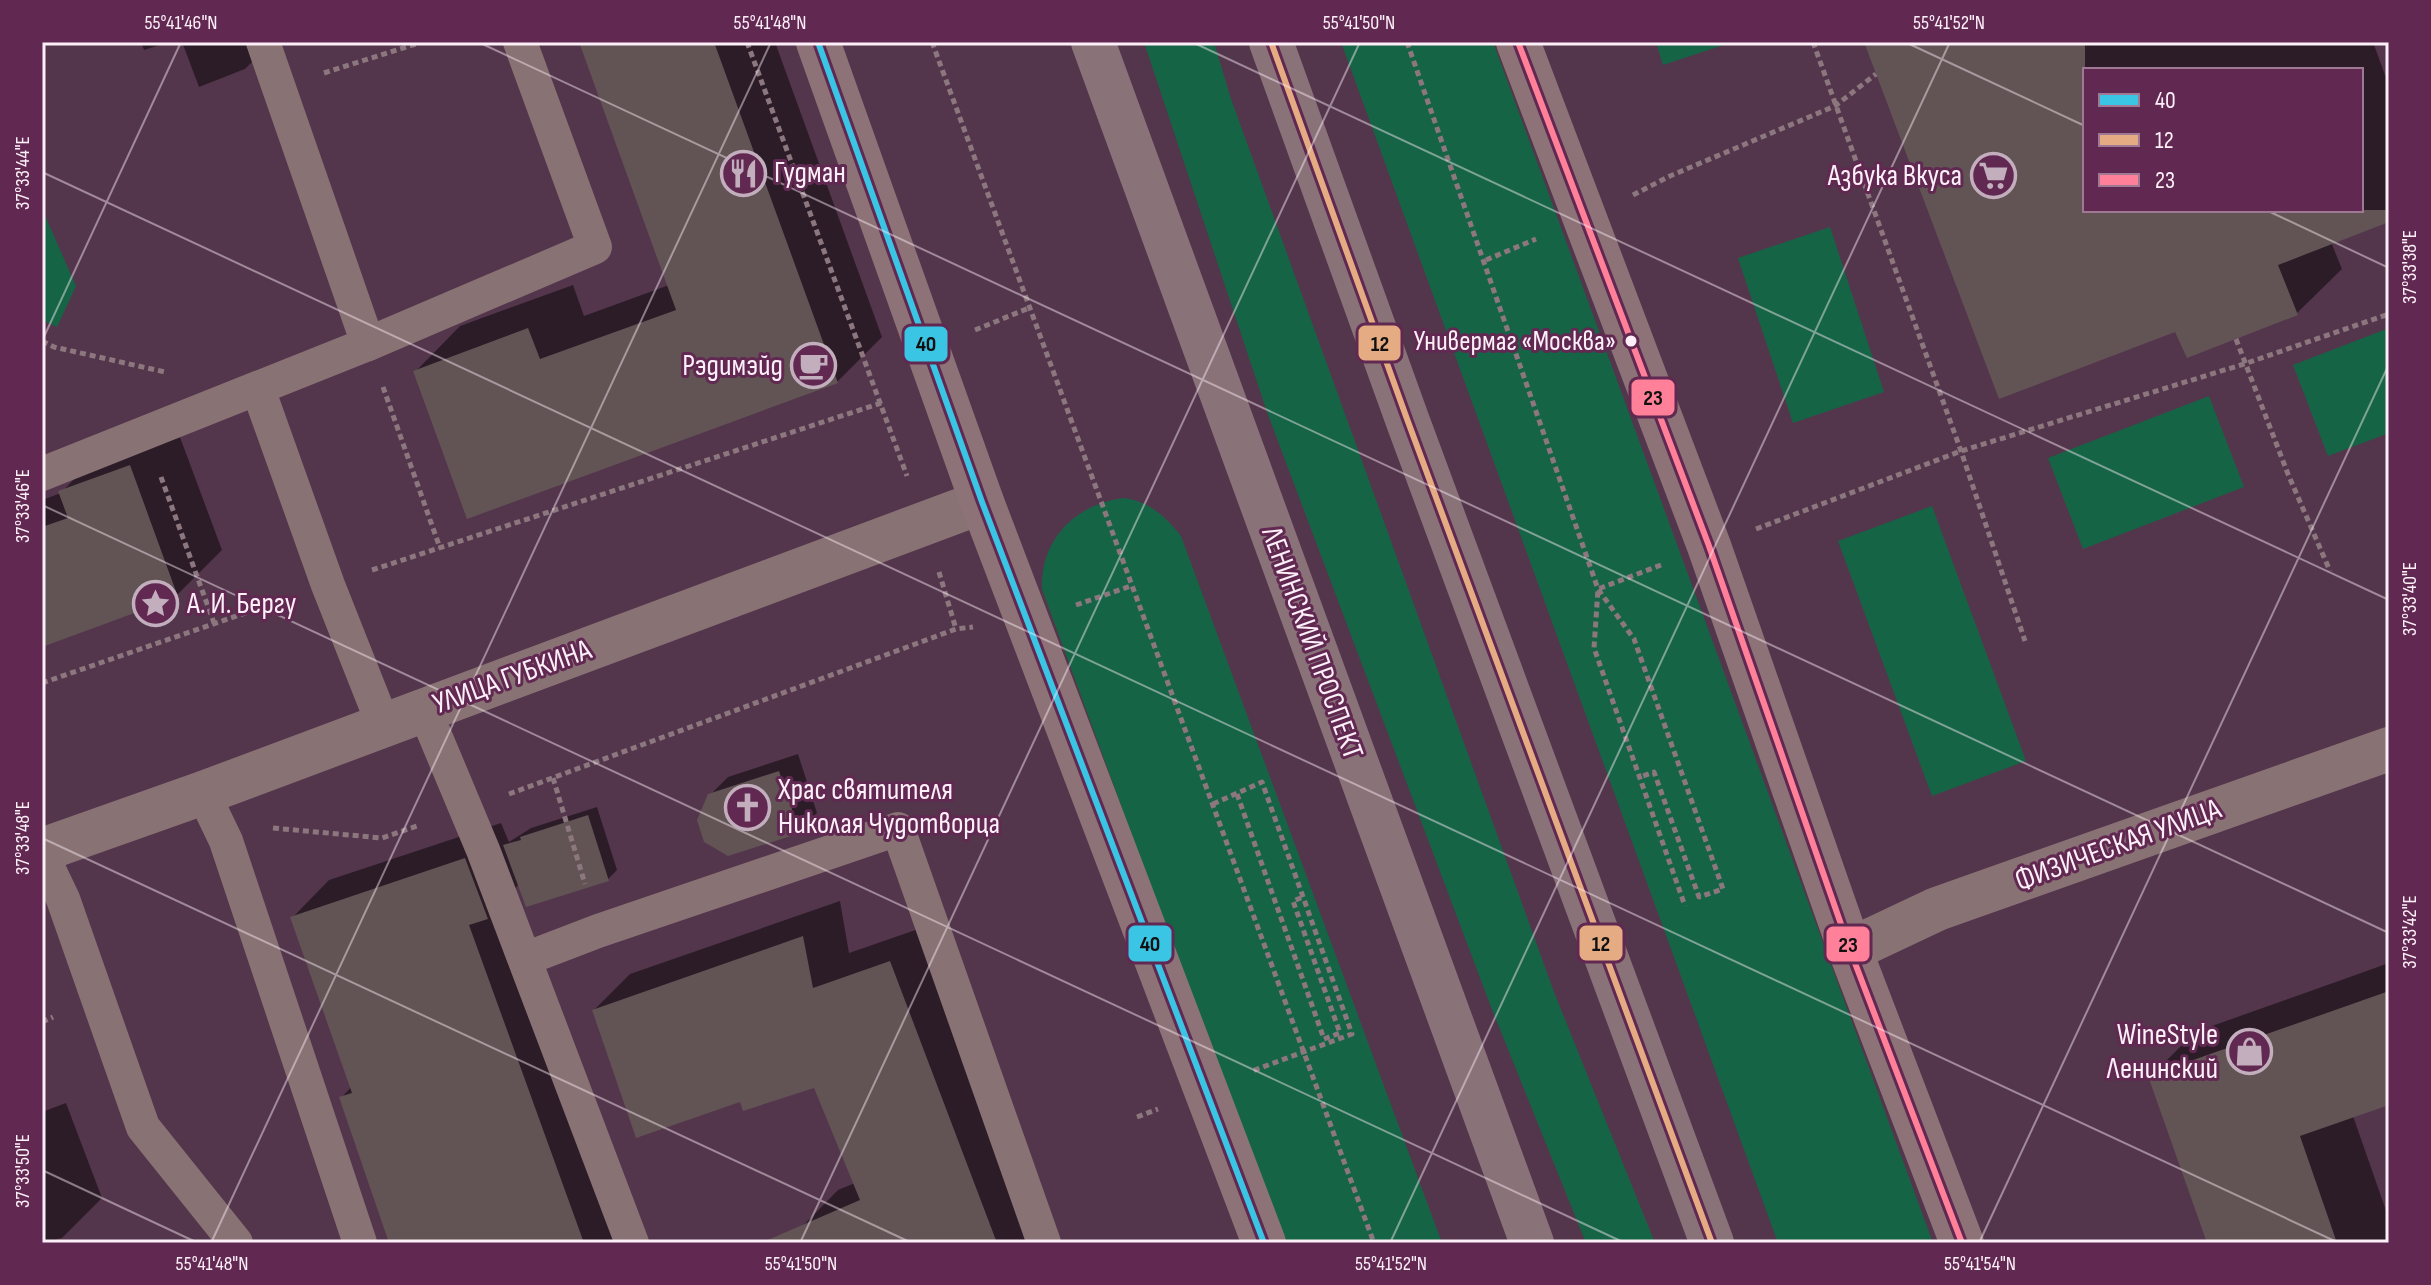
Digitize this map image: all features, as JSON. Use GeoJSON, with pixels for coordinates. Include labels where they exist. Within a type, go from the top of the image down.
{"type":"FeatureCollection","features":[{"type":"Feature","properties":{"kind":"main road","name":"ЛЕНИНСКИЙ ПРОСПЕКТ"},"geometry":{"type":"LineString","coordinates":[[1093,42],[1532,1243]]}},
{"type":"Feature","properties":{"kind":"main road"},"geometry":{"type":"LineString","coordinates":[[1271,42],[1712,1243]]}},
{"type":"Feature","properties":{"kind":"street"},"geometry":{"type":"LineString","coordinates":[[818,42],[982,502],[1264,1243]]}},
{"type":"Feature","properties":{"kind":"street"},"geometry":{"type":"LineString","coordinates":[[1518,42],[1709,546],[1850,950],[1962,1243]]}},
{"type":"Feature","properties":{"kind":"street","name":"УЛИЦА ГУБКИНА"},"geometry":{"type":"LineString","coordinates":[[42,852],[925,526],[982,502]]}},
{"type":"Feature","properties":{"kind":"street","name":"ФИЗИЧЕСКАЯ УЛИЦА"},"geometry":{"type":"LineString","coordinates":[[1850,950],[1937,909],[2389,749]]}},
{"type":"Feature","properties":{"kind":"lane"},"geometry":{"type":"LineString","coordinates":[[263,42],[368,344]]}},
{"type":"Feature","properties":{"kind":"lane"},"geometry":{"type":"LineString","coordinates":[[42,474],[368,344],[595,247],[520,42]]}},
{"type":"Feature","properties":{"kind":"lane"},"geometry":{"type":"LineString","coordinates":[[258,389],[328,585],[383,724]]}},
{"type":"Feature","properties":{"kind":"lane"},"geometry":{"type":"LineString","coordinates":[[424,709],[525,959],[632,1243]]}},
{"type":"Feature","properties":{"kind":"lane"},"geometry":{"type":"LineString","coordinates":[[203,793],[231,856],[360,1243]]}},
{"type":"Feature","properties":{"kind":"lane"},"geometry":{"type":"LineString","coordinates":[[525,959],[598,931],[898,829],[1044,1243]]}},
{"type":"Feature","properties":{"kind":"lane"},"geometry":{"type":"LineString","coordinates":[[42,852],[63,899],[143,1127],[236,1243]]}},
{"type":"Feature","properties":{"kind":"path"},"geometry":{"type":"LineString","coordinates":[[279,88],[422,42]]}},
{"type":"Feature","properties":{"kind":"path"},"geometry":{"type":"LineString","coordinates":[[747,42],[925,526],[956,629]]}},
{"type":"Feature","properties":{"kind":"path"},"geometry":{"type":"LineString","coordinates":[[932,42],[1374,1243]]}},
{"type":"Feature","properties":{"kind":"path"},"geometry":{"type":"LineString","coordinates":[[1407,42],[1486,260],[1598,589],[1634,639],[1723,889],[1699,897],[1654,772],[1640,777]]}},
{"type":"Feature","properties":{"kind":"path"},"geometry":{"type":"LineString","coordinates":[[1813,42],[1961,451],[2025,641]]}},
{"type":"Feature","properties":{"kind":"path"},"geometry":{"type":"LineString","coordinates":[[1486,260],[1584,220],[1670,176],[1835,106],[1876,74]]}},
{"type":"Feature","properties":{"kind":"path"},"geometry":{"type":"LineString","coordinates":[[1598,589],[1961,451],[2244,364],[2389,314]]}},
{"type":"Feature","properties":{"kind":"path"},"geometry":{"type":"LineString","coordinates":[[2236,339],[2330,571]]}},
{"type":"Feature","properties":{"kind":"path"},"geometry":{"type":"LineString","coordinates":[[42,341],[54,347],[175,374],[207,409]]}},
{"type":"Feature","properties":{"kind":"path"},"geometry":{"type":"LineString","coordinates":[[368,344],[440,548]]}},
{"type":"Feature","properties":{"kind":"path"},"geometry":{"type":"LineString","coordinates":[[42,683],[214,623],[881,403]]}},
{"type":"Feature","properties":{"kind":"path"},"geometry":{"type":"LineString","coordinates":[[145,434],[214,623]]}},
{"type":"Feature","properties":{"kind":"path"},"geometry":{"type":"LineString","coordinates":[[1598,589],[1594,648],[1685,906]]}},
{"type":"Feature","properties":{"kind":"path"},"geometry":{"type":"LineString","coordinates":[[553,778],[586,888]]}},
{"type":"Feature","properties":{"kind":"path"},"geometry":{"type":"LineString","coordinates":[[1213,804],[1262,782],[1352,1034],[1246,1074]]}},
{"type":"Feature","properties":{"kind":"path"},"geometry":{"type":"LineString","coordinates":[[1237,794],[1324,1039],[1340,1033],[1293,901],[1303,897]]}},
{"type":"Feature","properties":{"kind":"green space"},"geometry":{"type":"Polygon","coordinates":[[[1144,42],[1214,42],[1230,96],[1554,992],[1655,1243],[1586,1243],[1491,1007],[1267,412],[1144,42]]]}},
{"type":"Feature","properties":{"kind":"green space"},"geometry":{"type":"Polygon","coordinates":[[[1341,42],[1493,42],[1933,1243],[1778,1243],[1341,42]]]}},
{"type":"Feature","properties":{"kind":"green space"},"geometry":{"type":"Polygon","coordinates":[[[1656,42],[1733,42],[1663,65],[1656,42]]]}},
{"type":"Feature","properties":{"kind":"green space"},"geometry":{"type":"Polygon","coordinates":[[[42,209],[76,286],[57,327],[42,320],[42,209]]]}},
{"type":"Feature","properties":{"kind":"green space"},"geometry":{"type":"Polygon","coordinates":[[[1830,227],[1884,392],[1793,423],[1738,258],[1830,227]]]}},
{"type":"Feature","properties":{"kind":"green space"},"geometry":{"type":"Polygon","coordinates":[[[2389,328],[2389,433],[2328,456],[2293,365],[2389,328]]]}},
{"type":"Feature","properties":{"kind":"green space"},"geometry":{"type":"Polygon","coordinates":[[[2209,396],[2244,487],[2083,549],[2048,458],[2209,396]]]}},
{"type":"Feature","properties":{"kind":"green space"},"geometry":{"type":"Polygon","coordinates":[[[1124,498],[1156,511],[1181,536],[1442,1243],[1281,1243],[1042,589],[1047,555],[1064,527],[1090,508],[1124,498]]]}},
{"type":"Feature","properties":{"kind":"green space"},"geometry":{"type":"Polygon","coordinates":[[[1932,506],[2026,761],[1932,796],[1838,541],[1932,506]]]}},
{"type":"Feature","properties":{"kind":"building"},"geometry":{"type":"Polygon","coordinates":[[[579,42],[714,42],[838,383],[467,519],[413,371],[528,328],[540,359],[676,310],[579,42]]]}},
{"type":"Feature","properties":{"kind":"building"},"geometry":{"type":"Polygon","coordinates":[[[1864,42],[2085,42],[2083,212],[2389,210],[2389,222],[2278,265],[2298,315],[2187,358],[2175,332],[1999,399],[1864,42]]]}},
{"type":"Feature","properties":{"kind":"building"},"geometry":{"type":"Polygon","coordinates":[[[130,465],[178,597],[42,647],[42,527],[68,518],[58,491],[130,465]]]}},
{"type":"Feature","properties":{"kind":"building","name":"Храс святителя Николая Чудотворца"},"geometry":{"type":"Polygon","coordinates":[[[779,771],[800,833],[728,856],[704,842],[697,820],[708,794],[779,771]]]}},
{"type":"Feature","properties":{"kind":"building"},"geometry":{"type":"Polygon","coordinates":[[[588,815],[609,881],[526,907],[503,845],[588,815]]]}},
{"type":"Feature","properties":{"kind":"building"},"geometry":{"type":"Polygon","coordinates":[[[465,858],[488,919],[469,925],[584,1243],[389,1243],[339,1097],[352,1093],[290,917],[465,858]]]}},
{"type":"Feature","properties":{"kind":"building"},"geometry":{"type":"Polygon","coordinates":[[[803,936],[813,988],[890,961],[997,1243],[761,1243],[860,1200],[814,1088],[743,1111],[740,1102],[636,1138],[592,1010],[803,936]]]}},
{"type":"Feature","properties":{"kind":"building"},"geometry":{"type":"Polygon","coordinates":[[[2389,991],[2389,1105],[2300,1136],[2337,1243],[2207,1243],[2148,1076],[2389,991]]]}},
{"type":"Feature","properties":{"kind":"transit line","name":"40"},"geometry":{"type":"LineString","coordinates":[[818,42],[982,502],[1264,1243]]}},
{"type":"Feature","properties":{"kind":"transit line","name":"12"},"geometry":{"type":"LineString","coordinates":[[1271,42],[1712,1243]]}},
{"type":"Feature","properties":{"kind":"transit line","name":"23"},"geometry":{"type":"LineString","coordinates":[[1518,42],[1709,546],[1850,950],[1962,1243]]}},
{"type":"Feature","properties":{"kind":"place","name":"Гудман"},"geometry":{"type":"Point","coordinates":[743,173]}},
{"type":"Feature","properties":{"kind":"place","name":"Азбука Вкуса"},"geometry":{"type":"Point","coordinates":[1993,176]}},
{"type":"Feature","properties":{"kind":"place","name":"Универмаг «Москва»"},"geometry":{"type":"Point","coordinates":[1631,341]}},
{"type":"Feature","properties":{"kind":"place","name":"Рэдимэйд"},"geometry":{"type":"Point","coordinates":[814,366]}},
{"type":"Feature","properties":{"kind":"place","name":"А. И. Бергу"},"geometry":{"type":"Point","coordinates":[156,604]}},
{"type":"Feature","properties":{"kind":"place","name":"Храс святителя Николая Чудотворца"},"geometry":{"type":"Point","coordinates":[747,807]}},
{"type":"Feature","properties":{"kind":"place","name":"WineStyle Ленинский"},"geometry":{"type":"Point","coordinates":[2249,1052]}}]}
